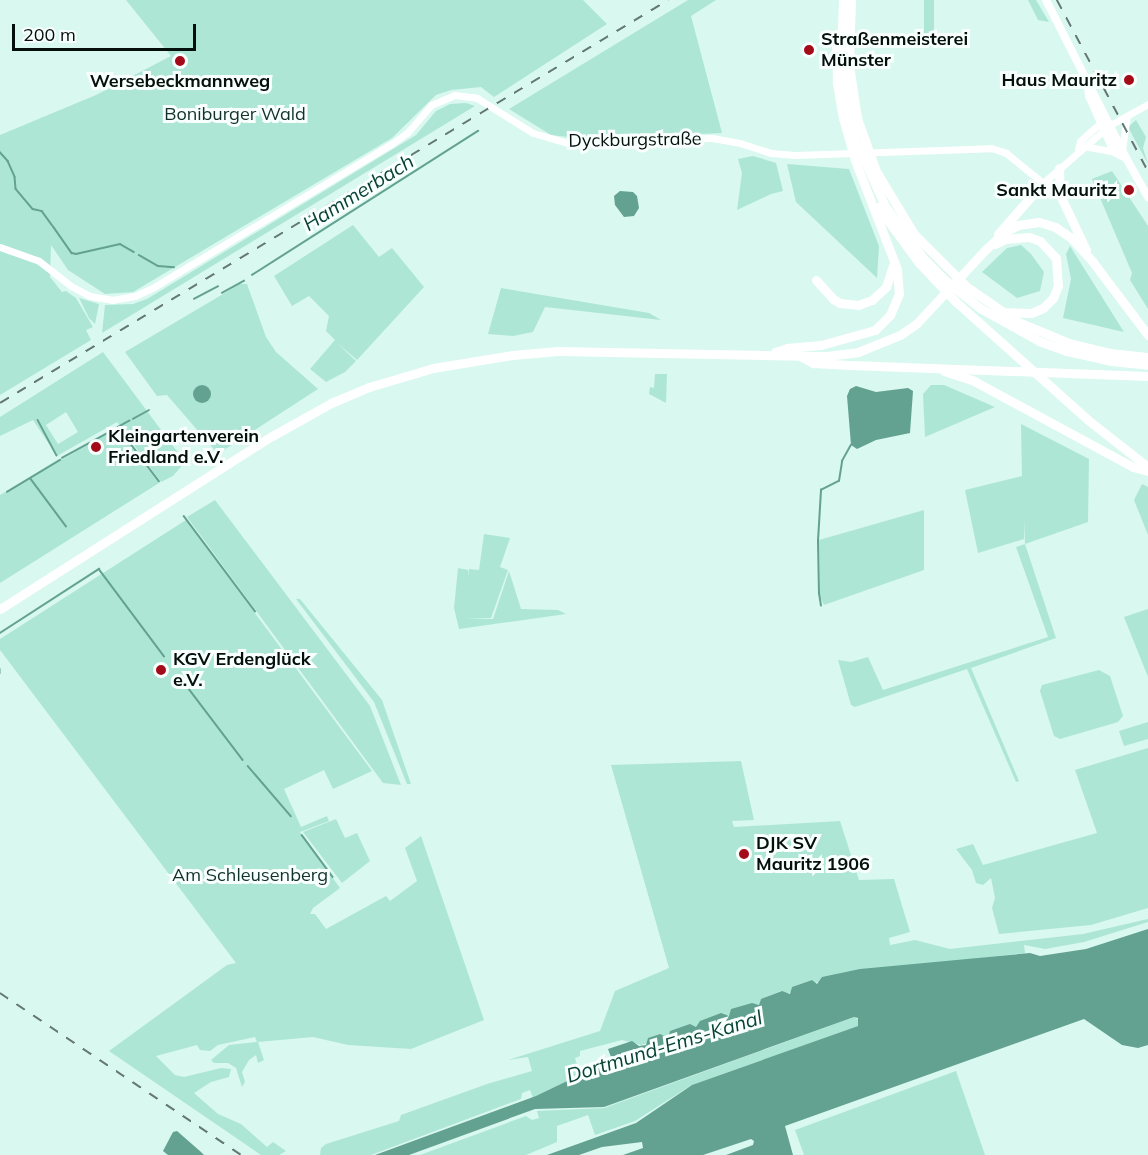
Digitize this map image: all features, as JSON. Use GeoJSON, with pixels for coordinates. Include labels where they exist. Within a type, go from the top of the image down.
{"type":"FeatureCollection","features":[{"type":"Feature","properties":{"kind":"highway"},"geometry":{"type":"LineString","coordinates":[[851,0],[849,65],[856,139],[863,160],[945,279],[1014,355],[1121,448],[1148,467]]}},
{"type":"Feature","properties":{"kind":"highway"},"geometry":{"type":"LineString","coordinates":[[768,355],[787,348],[821,345],[875,330],[891,315],[899,294],[900,279],[866,187],[863,160],[837,83],[834,55],[842,4]]}},
{"type":"Feature","properties":{"kind":"highway"},"geometry":{"type":"LineString","coordinates":[[1059,168],[1060,195],[1092,261]]}},
{"type":"Feature","properties":{"kind":"highway"},"geometry":{"type":"LineString","coordinates":[[985,250],[1018,208],[1043,183],[1060,195]]}},
{"type":"Feature","properties":{"kind":"highway"},"geometry":{"type":"LineString","coordinates":[[866,187],[900,241],[980,309],[1039,341],[1067,351],[1111,361],[1148,365]]}},
{"type":"Feature","properties":{"kind":"highway"},"geometry":{"type":"LineString","coordinates":[[0,609],[272,436],[331,403],[369,387],[433,368],[512,354],[558,351],[828,356],[858,352],[900,335],[917,323],[985,250],[1003,233],[1018,225],[1039,222],[1055,227],[1070,237],[1092,261],[1148,335]]}},
{"type":"Feature","properties":{"kind":"highway"},"geometry":{"type":"LineString","coordinates":[[985,250],[1005,239],[1029,237],[1040,241],[1056,258],[1058,286],[1053,298],[1043,308],[1018,315],[1002,311]]}},
{"type":"Feature","properties":{"kind":"highway"},"geometry":{"type":"LineString","coordinates":[[816,280],[826,294],[840,303],[851,305],[866,303],[886,287],[892,277],[894,259]]}},
{"type":"Feature","properties":{"kind":"highway"},"geometry":{"type":"LineString","coordinates":[[961,294],[1002,311],[1041,333],[1069,343],[1110,353],[1148,357]]}},
{"type":"Feature","properties":{"kind":"highway"},"geometry":{"type":"LineString","coordinates":[[800,356],[813,363],[1148,376]]}},
{"type":"Feature","properties":{"kind":"highway"},"geometry":{"type":"LineString","coordinates":[[936,368],[974,381],[1133,467],[1148,471]]}},
{"type":"Feature","properties":{"kind":"main road"},"geometry":{"type":"LineString","coordinates":[[1046,0],[1088,85],[1095,94],[1105,127],[1148,197]]}},
{"type":"Feature","properties":{"kind":"street","name":"Dyckburgstraße"},"geometry":{"type":"LineString","coordinates":[[0,247],[39,261],[71,286],[90,296],[112,300],[135,296],[154,287],[393,143],[407,133],[431,105],[445,98],[459,95],[483,100],[533,133],[567,143],[712,138],[740,143],[771,153],[795,155],[991,148],[1006,153],[1043,183]]}},
{"type":"Feature","properties":{"kind":"street"},"geometry":{"type":"LineString","coordinates":[[1081,148],[1080,141],[1148,104]]}},
{"type":"Feature","properties":{"kind":"street"},"geometry":{"type":"LineString","coordinates":[[1043,183],[1081,148],[1120,153],[1127,116]]}},
{"type":"Feature","properties":{"kind":"green space","name":"Boniburger Wald"},"geometry":{"type":"Polygon","coordinates":[[[126,0],[583,0],[607,24],[494,97],[481,87],[451,90],[436,95],[392,138],[133,292],[105,294],[68,270],[51,245],[50,277],[62,292],[66,291],[76,298],[93,327],[86,330],[91,340],[0,395],[0,135],[96,95],[171,56],[126,0]]]}},
{"type":"Feature","properties":{"kind":"green space"},"geometry":{"type":"Polygon","coordinates":[[[688,0],[716,0],[691,16],[722,133],[585,139],[551,135],[509,109],[688,0]]]}},
{"type":"Feature","properties":{"kind":"green space"},"geometry":{"type":"Polygon","coordinates":[[[924,0],[934,0],[934,47],[924,47],[924,0]]]}},
{"type":"Feature","properties":{"kind":"green space"},"geometry":{"type":"Polygon","coordinates":[[[1028,0],[1036,0],[1049,22],[1038,20],[1028,0]]]}},
{"type":"Feature","properties":{"kind":"green space"},"geometry":{"type":"Polygon","coordinates":[[[466,103],[475,106],[102,333],[105,305],[133,304],[147,299],[416,135],[436,111],[450,104],[466,103]]]}},
{"type":"Feature","properties":{"kind":"green space"},"geometry":{"type":"Polygon","coordinates":[[[1136,120],[1146,137],[1143,148],[1148,164],[1128,127],[1136,120]]]}},
{"type":"Feature","properties":{"kind":"green space"},"geometry":{"type":"Polygon","coordinates":[[[753,156],[776,163],[783,191],[771,194],[737,210],[742,173],[738,159],[753,156]]]}},
{"type":"Feature","properties":{"kind":"green space"},"geometry":{"type":"Polygon","coordinates":[[[787,164],[849,169],[879,246],[877,278],[796,202],[787,164]]]}},
{"type":"Feature","properties":{"kind":"green space"},"geometry":{"type":"Polygon","coordinates":[[[1112,171],[1148,226],[1148,309],[1130,280],[1132,273],[1092,179],[1112,171]]]}},
{"type":"Feature","properties":{"kind":"green space"},"geometry":{"type":"Polygon","coordinates":[[[353,225],[379,257],[392,248],[424,287],[357,360],[336,342],[356,361],[345,372],[326,382],[310,369],[335,340],[326,331],[329,316],[309,296],[292,306],[274,276],[353,225]]]}},
{"type":"Feature","properties":{"kind":"green space"},"geometry":{"type":"Polygon","coordinates":[[[1021,245],[1044,272],[1040,291],[1017,298],[982,272],[1007,248],[1021,245]]]}},
{"type":"Feature","properties":{"kind":"green space"},"geometry":{"type":"Polygon","coordinates":[[[1070,246],[1124,332],[1063,318],[1071,279],[1066,254],[1070,246]]]}},
{"type":"Feature","properties":{"kind":"green space"},"geometry":{"type":"Polygon","coordinates":[[[240,284],[247,284],[266,337],[276,352],[318,389],[218,454],[167,395],[157,396],[125,352],[240,284]]]}},
{"type":"Feature","properties":{"kind":"green space"},"geometry":{"type":"Polygon","coordinates":[[[501,288],[649,313],[661,320],[545,307],[533,332],[513,336],[488,334],[501,288]]]}},
{"type":"Feature","properties":{"kind":"green space"},"geometry":{"type":"Polygon","coordinates":[[[79,298],[99,304],[95,324],[89,318],[79,298]]]}},
{"type":"Feature","properties":{"kind":"green space"},"geometry":{"type":"Polygon","coordinates":[[[103,352],[185,462],[173,476],[161,482],[117,422],[57,456],[33,420],[0,436],[0,417],[103,352]],[[66,412],[46,425],[58,444],[78,432],[66,412]]]}},
{"type":"Feature","properties":{"kind":"green space"},"geometry":{"type":"Polygon","coordinates":[[[655,374],[667,374],[666,403],[649,394],[650,387],[654,388],[655,374]]]}},
{"type":"Feature","properties":{"kind":"green space"},"geometry":{"type":"Polygon","coordinates":[[[931,385],[944,385],[995,407],[925,437],[923,394],[931,385]]]}},
{"type":"Feature","properties":{"kind":"green space"},"geometry":{"type":"Polygon","coordinates":[[[1021,424],[1089,459],[1088,522],[1025,544],[1024,519],[1024,539],[978,553],[965,490],[1022,476],[1021,424]]]}},
{"type":"Feature","properties":{"kind":"green space"},"geometry":{"type":"Polygon","coordinates":[[[117,428],[159,483],[0,583],[0,495],[117,428]]]}},
{"type":"Feature","properties":{"kind":"green space"},"geometry":{"type":"Polygon","coordinates":[[[1142,484],[1148,487],[1148,535],[1134,500],[1142,484]]]}},
{"type":"Feature","properties":{"kind":"green space"},"geometry":{"type":"Polygon","coordinates":[[[215,500],[370,706],[401,785],[383,783],[187,517],[215,500]]]}},
{"type":"Feature","properties":{"kind":"green space"},"geometry":{"type":"Polygon","coordinates":[[[924,510],[924,570],[824,605],[820,597],[819,540],[924,510]]]}},
{"type":"Feature","properties":{"kind":"green space","name":"Am Schleusenberg"},"geometry":{"type":"Polygon","coordinates":[[[186,520],[372,771],[333,789],[324,770],[284,789],[301,827],[327,816],[329,821],[300,832],[340,888],[313,908],[310,914],[315,914],[326,929],[386,896],[390,901],[417,881],[405,848],[421,836],[484,1020],[411,1049],[348,1045],[313,1037],[258,1042],[264,1060],[258,1063],[256,1055],[249,1060],[242,1072],[245,1082],[242,1087],[236,1068],[228,1063],[214,1063],[211,1060],[229,1045],[257,1042],[255,1037],[218,1045],[210,1051],[200,1050],[197,1045],[156,1056],[175,1075],[184,1077],[221,1068],[231,1069],[229,1077],[211,1082],[194,1093],[218,1114],[241,1124],[267,1147],[273,1142],[286,1151],[279,1155],[261,1155],[109,1051],[227,965],[236,963],[0,650],[0,639],[186,520]]]}},
{"type":"Feature","properties":{"kind":"green space"},"geometry":{"type":"Polygon","coordinates":[[[484,534],[510,538],[500,567],[508,570],[491,618],[465,619],[493,619],[509,571],[521,609],[558,610],[566,614],[459,629],[454,608],[458,568],[468,570],[468,576],[469,569],[479,570],[484,534]]]}},
{"type":"Feature","properties":{"kind":"green space"},"geometry":{"type":"Polygon","coordinates":[[[1025,544],[1056,638],[971,668],[1019,781],[1016,782],[967,669],[855,707],[851,705],[838,660],[851,662],[868,657],[883,690],[1048,637],[1016,547],[1025,544]]]}},
{"type":"Feature","properties":{"kind":"green space"},"geometry":{"type":"Polygon","coordinates":[[[296,599],[300,599],[382,700],[411,784],[407,784],[374,702],[296,599]]]}},
{"type":"Feature","properties":{"kind":"green space"},"geometry":{"type":"Polygon","coordinates":[[[1148,609],[1148,677],[1124,617],[1148,609]]]}},
{"type":"Feature","properties":{"kind":"green space"},"geometry":{"type":"Polygon","coordinates":[[[1099,670],[1110,676],[1123,716],[1118,722],[1060,739],[1054,736],[1040,691],[1042,685],[1099,670]]]}},
{"type":"Feature","properties":{"kind":"green space"},"geometry":{"type":"Polygon","coordinates":[[[1148,722],[1148,739],[1124,746],[1119,731],[1148,722]]]}},
{"type":"Feature","properties":{"kind":"green space"},"geometry":{"type":"Polygon","coordinates":[[[1148,748],[1148,908],[1091,925],[999,934],[992,908],[995,898],[991,878],[983,885],[976,883],[972,870],[956,849],[973,844],[983,865],[1097,833],[1075,770],[1148,748]]]}},
{"type":"Feature","properties":{"kind":"green space"},"geometry":{"type":"Polygon","coordinates":[[[741,761],[754,820],[732,821],[734,827],[840,821],[859,880],[894,879],[910,932],[889,938],[890,945],[915,940],[950,949],[1083,934],[1148,919],[1148,922],[1084,942],[1045,949],[1024,945],[1025,953],[822,977],[821,981],[815,983],[812,980],[792,987],[791,992],[785,994],[781,991],[761,999],[760,1004],[664,1038],[660,1034],[649,1038],[648,1043],[641,1045],[622,1040],[580,1051],[580,1056],[575,1058],[578,1068],[596,1062],[597,1067],[533,1098],[530,1090],[522,1093],[521,1099],[371,1155],[320,1155],[321,1148],[326,1144],[399,1121],[401,1115],[487,1084],[532,1071],[528,1057],[508,1060],[600,1031],[615,991],[669,968],[611,765],[741,761]]]}},
{"type":"Feature","properties":{"kind":"green space"},"geometry":{"type":"Polygon","coordinates":[[[336,819],[345,838],[357,833],[370,861],[342,883],[303,832],[336,819]]]}},
{"type":"Feature","properties":{"kind":"green space"},"geometry":{"type":"Polygon","coordinates":[[[854,1017],[859,1020],[858,1026],[690,1086],[635,1121],[595,1135],[588,1115],[557,1126],[557,1142],[526,1155],[420,1155],[526,1116],[532,1120],[539,1118],[537,1111],[604,1108],[854,1017]]]}},
{"type":"Feature","properties":{"kind":"green space"},"geometry":{"type":"Polygon","coordinates":[[[956,1071],[985,1155],[804,1155],[795,1130],[956,1071]]]}},
{"type":"Feature","properties":{"kind":"water"},"geometry":{"type":"Polygon","coordinates":[[[620,191],[633,192],[637,196],[639,208],[634,216],[624,217],[615,205],[614,196],[620,191]]]}},
{"type":"Feature","properties":{"kind":"water"},"geometry":{"type":"Polygon","coordinates":[[[202,385],[208,388],[211,394],[208,400],[202,403],[196,400],[193,394],[196,388],[202,385]]]}},
{"type":"Feature","properties":{"kind":"water"},"geometry":{"type":"Polygon","coordinates":[[[856,386],[876,392],[908,388],[913,391],[910,433],[876,440],[857,449],[851,445],[847,396],[850,389],[856,386]]]}},
{"type":"Feature","properties":{"kind":"water","name":"Dortmund-Ems-Kanal"},"geometry":{"type":"Polygon","coordinates":[[[1148,929],[1148,1045],[1138,1048],[1122,1045],[1084,1019],[785,1126],[793,1155],[726,1155],[753,1145],[754,1141],[751,1139],[703,1155],[623,1155],[643,1148],[642,1142],[602,1147],[579,1155],[547,1155],[636,1123],[692,1085],[858,1026],[858,1018],[854,1017],[604,1107],[535,1109],[409,1155],[375,1155],[536,1096],[615,1058],[611,1057],[608,1049],[632,1041],[639,1046],[646,1045],[648,1038],[660,1034],[668,1038],[670,1031],[690,1024],[696,1027],[700,1021],[721,1013],[729,1016],[731,1009],[752,1003],[759,1005],[761,999],[782,991],[790,994],[792,987],[812,980],[817,984],[822,977],[860,969],[1030,953],[1040,956],[1086,949],[1148,929]]]}},
{"type":"Feature","properties":{"kind":"water"},"geometry":{"type":"Polygon","coordinates":[[[177,1131],[204,1155],[168,1155],[163,1151],[173,1132],[177,1131]]]}},
{"type":"Feature","properties":{"kind":"waterway","name":"Hammerbach"},"geometry":{"type":"LineString","coordinates":[[252,275],[478,131]]}},
{"type":"Feature","properties":{"kind":"waterway","name":"Hammerbach"},"geometry":{"type":"LineString","coordinates":[[0,152],[8,161],[15,177],[16,189],[33,209],[42,211],[52,225]]}},
{"type":"Feature","properties":{"kind":"waterway","name":"Hammerbach"},"geometry":{"type":"LineString","coordinates":[[53,226],[72,253],[120,244],[134,252]]}},
{"type":"Feature","properties":{"kind":"waterway","name":"Hammerbach"},"geometry":{"type":"LineString","coordinates":[[139,255],[158,266],[174,267]]}},
{"type":"Feature","properties":{"kind":"waterway","name":"Hammerbach"},"geometry":{"type":"LineString","coordinates":[[222,293],[244,281]]}},
{"type":"Feature","properties":{"kind":"waterway","name":"Hammerbach"},"geometry":{"type":"LineString","coordinates":[[194,299],[218,286]]}},
{"type":"Feature","properties":{"kind":"waterway"},"geometry":{"type":"LineString","coordinates":[[133,419],[149,410]]}},
{"type":"Feature","properties":{"kind":"waterway"},"geometry":{"type":"LineString","coordinates":[[38,420],[57,455]]}},
{"type":"Feature","properties":{"kind":"waterway"},"geometry":{"type":"LineString","coordinates":[[118,427],[129,421]]}},
{"type":"Feature","properties":{"kind":"waterway"},"geometry":{"type":"LineString","coordinates":[[118,427],[159,481]]}},
{"type":"Feature","properties":{"kind":"waterway"},"geometry":{"type":"LineString","coordinates":[[62,458],[113,430]]}},
{"type":"Feature","properties":{"kind":"waterway"},"geometry":{"type":"LineString","coordinates":[[821,606],[818,541],[821,490],[839,481],[842,461],[851,445]]}},
{"type":"Feature","properties":{"kind":"waterway"},"geometry":{"type":"LineString","coordinates":[[7,492],[60,460]]}},
{"type":"Feature","properties":{"kind":"waterway"},"geometry":{"type":"LineString","coordinates":[[31,479],[66,526]]}},
{"type":"Feature","properties":{"kind":"waterway"},"geometry":{"type":"LineString","coordinates":[[184,516],[255,611]]}},
{"type":"Feature","properties":{"kind":"waterway"},"geometry":{"type":"LineString","coordinates":[[0,633],[99,569],[164,656]]}},
{"type":"Feature","properties":{"kind":"waterway"},"geometry":{"type":"LineString","coordinates":[[183,681],[243,760]]}},
{"type":"Feature","properties":{"kind":"waterway"},"geometry":{"type":"LineString","coordinates":[[248,766],[291,816]]}},
{"type":"Feature","properties":{"kind":"waterway"},"geometry":{"type":"LineString","coordinates":[[302,835],[333,877]]}},
{"type":"Feature","properties":{"kind":"railway"},"geometry":{"type":"LineString","coordinates":[[0,403],[668,0]]}},
{"type":"Feature","properties":{"kind":"railway"},"geometry":{"type":"LineString","coordinates":[[1057,0],[1148,171]]}},
{"type":"Feature","properties":{"kind":"railway"},"geometry":{"type":"LineString","coordinates":[[0,993],[241,1155]]}},
{"type":"Feature","properties":{"kind":"place","name":"Straßenmeisterei Münster"},"geometry":{"type":"Point","coordinates":[809,50]}},
{"type":"Feature","properties":{"kind":"place","name":"Wersebeckmannweg"},"geometry":{"type":"Point","coordinates":[180,61]}},
{"type":"Feature","properties":{"kind":"place","name":"Haus Mauritz"},"geometry":{"type":"Point","coordinates":[1129,80]}},
{"type":"Feature","properties":{"kind":"place","name":"Sankt Mauritz"},"geometry":{"type":"Point","coordinates":[1129,190]}},
{"type":"Feature","properties":{"kind":"place","name":"Kleingartenverein Friedland e.V."},"geometry":{"type":"Point","coordinates":[96,447]}},
{"type":"Feature","properties":{"kind":"place","name":"KGV Erdenglück e.V."},"geometry":{"type":"Point","coordinates":[161,670]}},
{"type":"Feature","properties":{"kind":"place","name":"DJK SV Mauritz 1906"},"geometry":{"type":"Point","coordinates":[744,854]}}]}
